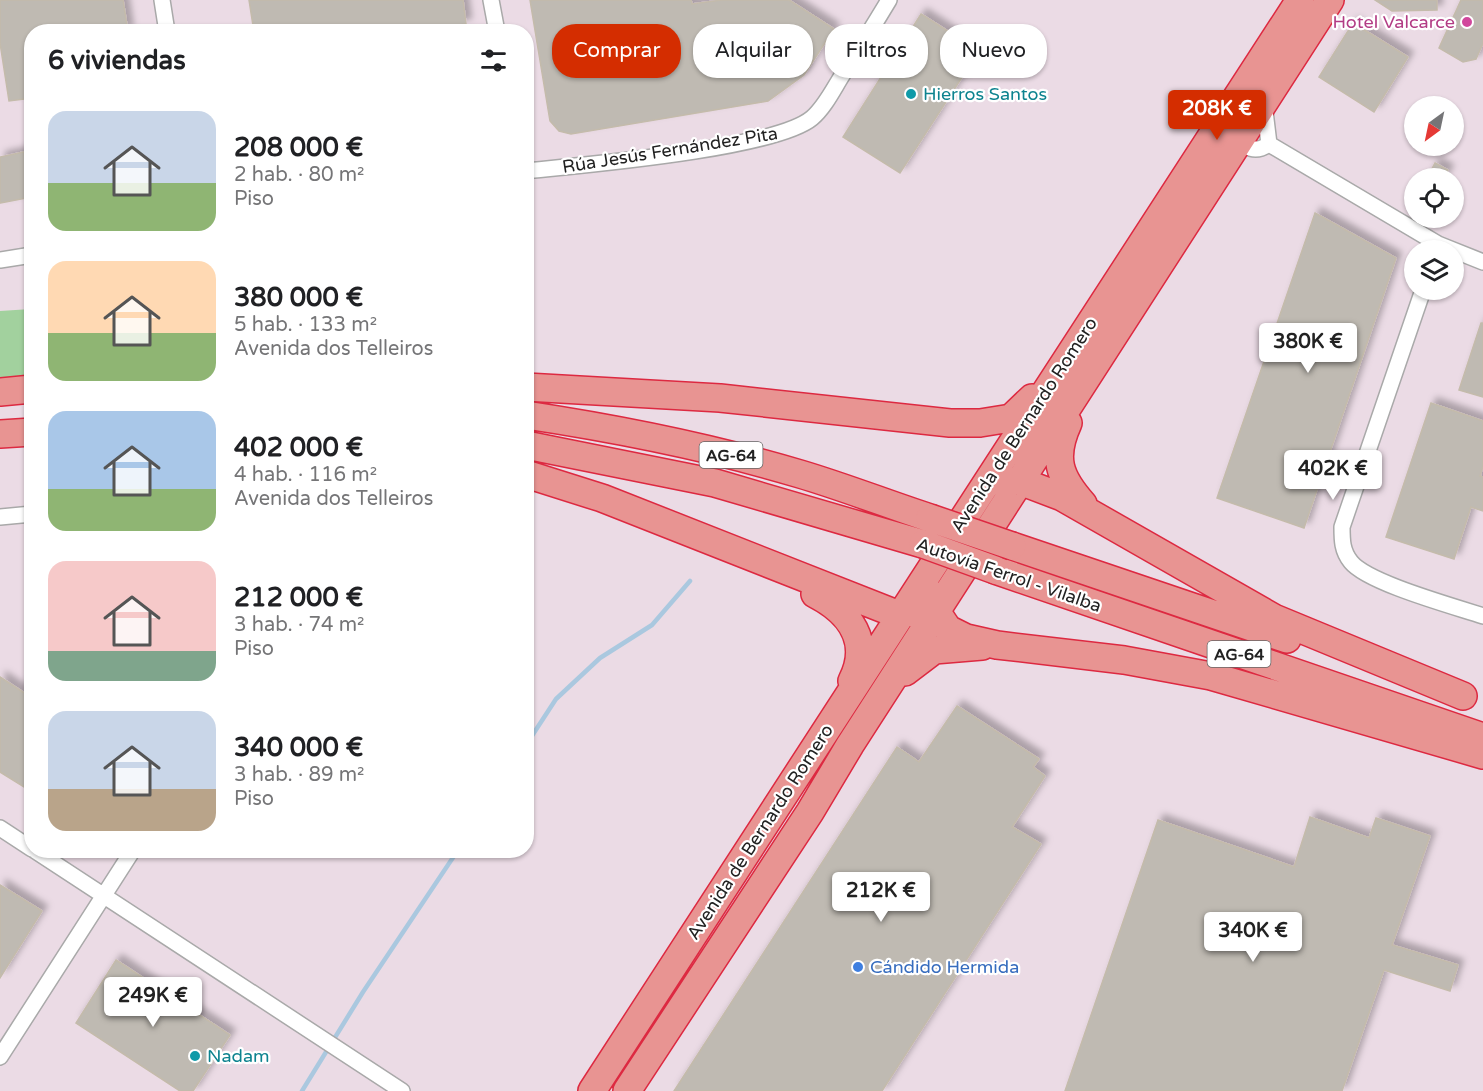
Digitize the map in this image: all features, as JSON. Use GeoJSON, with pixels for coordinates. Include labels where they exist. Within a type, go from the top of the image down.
{"type":"FeatureCollection","features":[{"type":"Feature","properties":{"kind":"highway","name":"Avenida de Bernardo Romero"},"geometry":{"type":"LineString","coordinates":[[627,1091],[810,812],[940,601],[1070,354],[1300,0]]}},
{"type":"Feature","properties":{"kind":"highway","name":"Avenida de Bernardo Romero"},"geometry":{"type":"LineString","coordinates":[[592,1091],[927,574],[1003,483],[1092,369],[1330,0]]}},
{"type":"Feature","properties":{"kind":"highway"},"geometry":{"type":"LineString","coordinates":[[534,387],[720,398],[950,423],[980,423],[1011,418],[1040,391],[1070,354]]}},
{"type":"Feature","properties":{"kind":"highway"},"geometry":{"type":"LineString","coordinates":[[1088,510],[1062,476],[1058,456],[1065,428],[1092,369]]}},
{"type":"Feature","properties":{"kind":"highway"},"geometry":{"type":"LineString","coordinates":[[0,392],[24,390]]}},
{"type":"Feature","properties":{"kind":"highway","name":"Autovía Ferrol - Vilalba"},"geometry":{"type":"LineString","coordinates":[[534,416],[617,429],[801,474],[1473,700]]}},
{"type":"Feature","properties":{"kind":"highway"},"geometry":{"type":"LineString","coordinates":[[950,423],[979,437],[996,453],[1003,483],[1088,510],[1274,618],[1473,700]]}},
{"type":"Feature","properties":{"kind":"highway"},"geometry":{"type":"LineString","coordinates":[[0,435],[24,433]]}},
{"type":"Feature","properties":{"kind":"highway","name":"Autovía Ferrol - Vilalba"},"geometry":{"type":"LineString","coordinates":[[534,447],[715,483],[923,544],[1483,737]]}},
{"type":"Feature","properties":{"kind":"highway"},"geometry":{"type":"LineString","coordinates":[[534,477],[602,498],[894,613],[920,611],[940,601]]}},
{"type":"Feature","properties":{"kind":"highway"},"geometry":{"type":"LineString","coordinates":[[690,532],[827,600],[847,615],[858,640],[859,668],[828,727]]}},
{"type":"Feature","properties":{"kind":"highway"},"geometry":{"type":"LineString","coordinates":[[927,574],[940,601],[948,629],[966,639],[997,645],[1124,660],[1211,676],[1483,755]]}},
{"type":"Feature","properties":{"kind":"highway"},"geometry":{"type":"LineString","coordinates":[[850,745],[909,667],[934,650],[997,645]]}},
{"type":"Feature","properties":{"kind":"street"},"geometry":{"type":"LineString","coordinates":[[162,0],[166,24]]}},
{"type":"Feature","properties":{"kind":"street"},"geometry":{"type":"LineString","coordinates":[[491,0],[495,24]]}},
{"type":"Feature","properties":{"kind":"street","name":"Rúa Jesús Fernández Pita"},"geometry":{"type":"LineString","coordinates":[[534,170],[707,148],[795,130],[813,117],[829,96],[889,0]]}},
{"type":"Feature","properties":{"kind":"street"},"geometry":{"type":"LineString","coordinates":[[1264,103],[1269,144]]}},
{"type":"Feature","properties":{"kind":"street"},"geometry":{"type":"LineString","coordinates":[[1224,119],[1240,142],[1253,150],[1261,150],[1269,144]]}},
{"type":"Feature","properties":{"kind":"street"},"geometry":{"type":"LineString","coordinates":[[1269,144],[1426,240]]}},
{"type":"Feature","properties":{"kind":"street"},"geometry":{"type":"LineString","coordinates":[[0,260],[24,256]]}},
{"type":"Feature","properties":{"kind":"street"},"geometry":{"type":"LineString","coordinates":[[1464,256],[1483,262]]}},
{"type":"Feature","properties":{"kind":"street"},"geometry":{"type":"LineString","coordinates":[[1420,300],[1342,527],[1342,546],[1351,562],[1367,575],[1483,616]]}},
{"type":"Feature","properties":{"kind":"street"},"geometry":{"type":"LineString","coordinates":[[0,517],[24,514]]}},
{"type":"Feature","properties":{"kind":"street"},"geometry":{"type":"LineString","coordinates":[[0,828],[24,844]]}},
{"type":"Feature","properties":{"kind":"street"},"geometry":{"type":"LineString","coordinates":[[45,858],[402,1091]]}},
{"type":"Feature","properties":{"kind":"street"},"geometry":{"type":"LineString","coordinates":[[0,1057],[128,858]]}},
{"type":"Feature","properties":{"kind":"shaded area"},"geometry":{"type":"Polygon","coordinates":[[[0,0],[1483,0],[1483,1091],[0,1091],[0,0]]]}},
{"type":"Feature","properties":{"kind":"green space"},"geometry":{"type":"Polygon","coordinates":[[[24,309],[24,377],[0,380],[0,311],[24,309]]]}},
{"type":"Feature","properties":{"kind":"building"},"geometry":{"type":"Polygon","coordinates":[[[0,0],[123,0],[127,24],[24,24],[24,99],[9,101],[0,43],[0,0]]]}},
{"type":"Feature","properties":{"kind":"building"},"geometry":{"type":"Polygon","coordinates":[[[249,0],[463,0],[466,24],[253,24],[249,0]]]}},
{"type":"Feature","properties":{"kind":"building"},"geometry":{"type":"Polygon","coordinates":[[[530,0],[691,0],[692,4],[722,0],[789,0],[826,24],[825,43],[813,61],[813,24],[693,24],[693,78],[800,78],[768,101],[571,134],[559,131],[550,121],[530,0]]]}},
{"type":"Feature","properties":{"kind":"building"},"geometry":{"type":"Polygon","coordinates":[[[1375,0],[1437,0],[1437,10],[1392,11],[1375,0]]]}},
{"type":"Feature","properties":{"kind":"building","name":"Hotel Valcarce"},"geometry":{"type":"Polygon","coordinates":[[[1461,0],[1483,0],[1483,43],[1476,59],[1463,62],[1439,48],[1461,0]]]}},
{"type":"Feature","properties":{"kind":"building","name":"Hierros Santos"},"geometry":{"type":"Polygon","coordinates":[[[921,14],[940,26],[940,78],[962,78],[900,173],[843,137],[880,78],[928,78],[928,24],[915,24],[921,14]]]}},
{"type":"Feature","properties":{"kind":"building"},"geometry":{"type":"Polygon","coordinates":[[[1353,23],[1408,57],[1374,112],[1319,77],[1353,23]]]}},
{"type":"Feature","properties":{"kind":"building"},"geometry":{"type":"Polygon","coordinates":[[[24,152],[24,198],[0,203],[0,157],[24,152]]]}},
{"type":"Feature","properties":{"kind":"building"},"geometry":{"type":"Polygon","coordinates":[[[1435,163],[1444,168],[1432,168],[1435,163]]]}},
{"type":"Feature","properties":{"kind":"building"},"geometry":{"type":"Polygon","coordinates":[[[1315,213],[1396,258],[1304,528],[1217,498],[1315,213]]]}},
{"type":"Feature","properties":{"kind":"building"},"geometry":{"type":"Polygon","coordinates":[[[1481,323],[1483,323],[1483,397],[1459,390],[1481,323]]]}},
{"type":"Feature","properties":{"kind":"building"},"geometry":{"type":"Polygon","coordinates":[[[1431,403],[1483,421],[1483,466],[1480,476],[1483,477],[1483,511],[1471,507],[1454,559],[1386,537],[1431,403]]]}},
{"type":"Feature","properties":{"kind":"building"},"geometry":{"type":"Polygon","coordinates":[[[0,677],[24,693],[24,787],[0,772],[0,677]]]}},
{"type":"Feature","properties":{"kind":"building","name":"Cándido Hermida"},"geometry":{"type":"Polygon","coordinates":[[[957,706],[1039,759],[1033,767],[1045,776],[1012,827],[1041,844],[882,1091],[674,1091],[897,747],[919,762],[957,706]]]}},
{"type":"Feature","properties":{"kind":"building"},"geometry":{"type":"Polygon","coordinates":[[[1310,817],[1369,838],[1376,818],[1430,836],[1392,945],[1458,965],[1450,991],[1384,970],[1342,1091],[1065,1091],[1158,820],[1294,867],[1310,817]]]}},
{"type":"Feature","properties":{"kind":"building"},"geometry":{"type":"Polygon","coordinates":[[[0,885],[42,911],[0,978],[0,885]]]}},
{"type":"Feature","properties":{"kind":"building"},"geometry":{"type":"Polygon","coordinates":[[[116,960],[230,1035],[193,1091],[180,1091],[76,1023],[116,960]]]}},
{"type":"Feature","properties":{"kind":"waterway"},"geometry":{"type":"LineString","coordinates":[[534,733],[556,699],[600,658],[652,625],[690,581]]}},
{"type":"Feature","properties":{"kind":"waterway"},"geometry":{"type":"LineString","coordinates":[[302,1091],[363,992],[453,858]]}},
{"type":"Feature","properties":{"kind":"place","name":"Hotel Valcarce"},"geometry":{"type":"Point","coordinates":[1467,22]}},
{"type":"Feature","properties":{"kind":"place","name":"Hierros Santos"},"geometry":{"type":"Point","coordinates":[911,94]}},
{"type":"Feature","properties":{"kind":"place","name":"Cándido Hermida"},"geometry":{"type":"Point","coordinates":[858,967]}},
{"type":"Feature","properties":{"kind":"place","name":"Nadam"},"geometry":{"type":"Point","coordinates":[195,1056]}}]}
